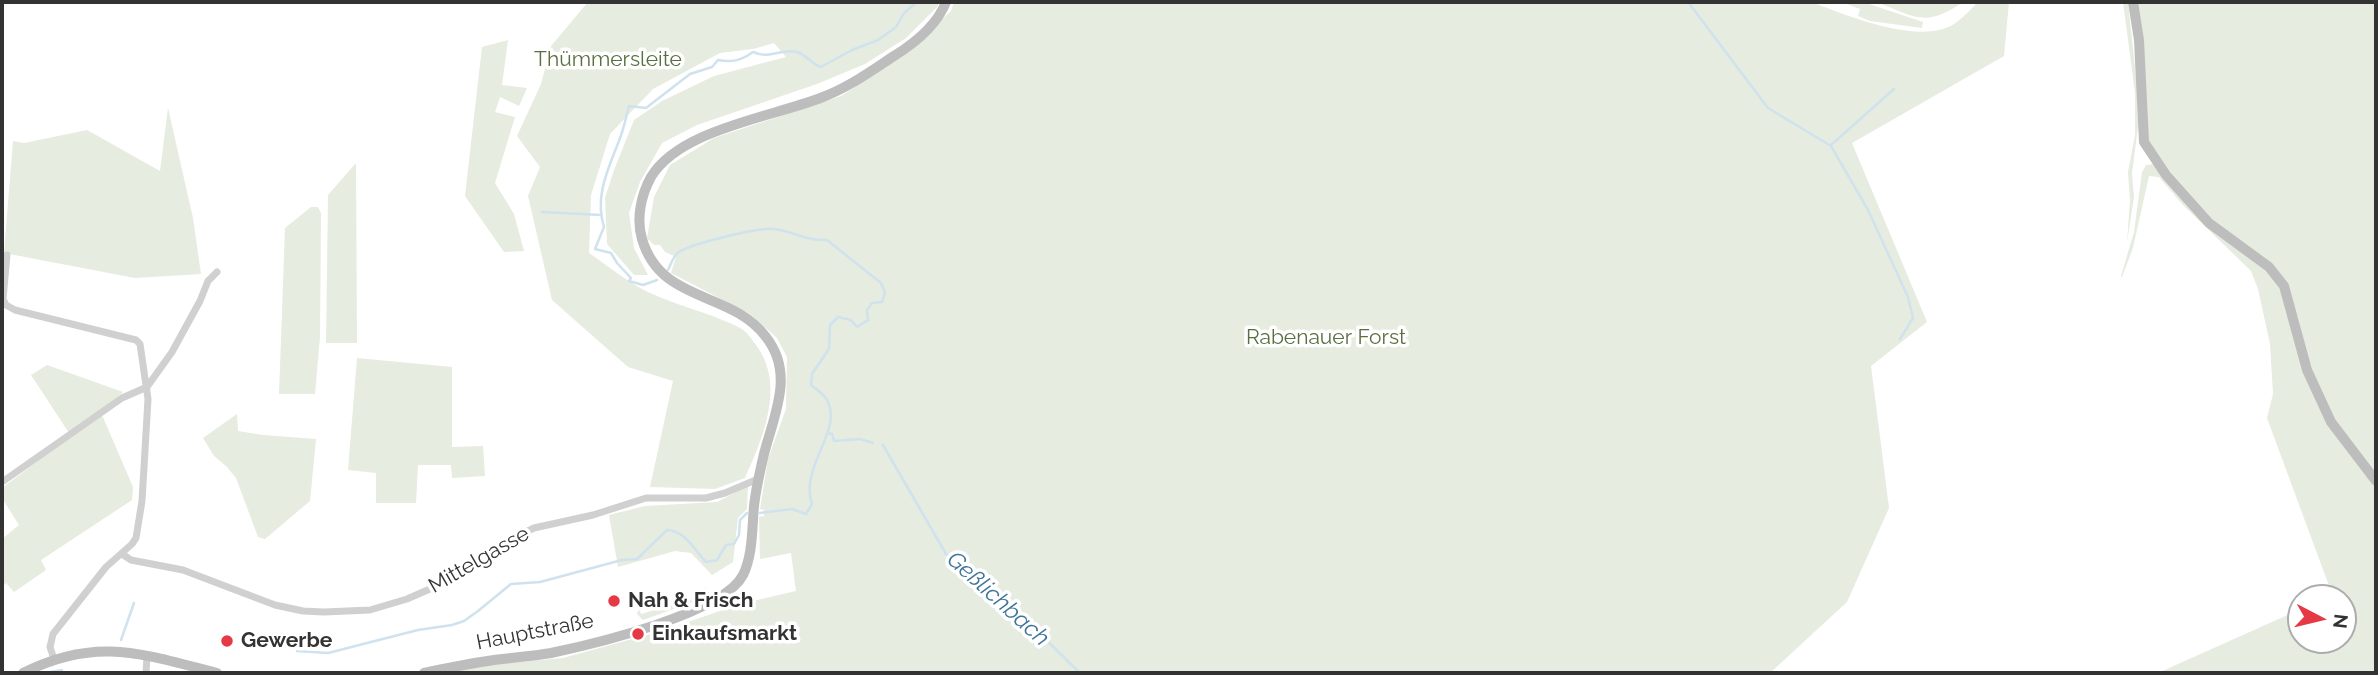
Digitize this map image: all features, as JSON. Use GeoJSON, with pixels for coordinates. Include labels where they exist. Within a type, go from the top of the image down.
{"type":"FeatureCollection","features":[{"type":"Feature","properties":{"kind":"main road"},"geometry":{"type":"LineString","coordinates":[[758,479],[781,394],[781,376],[772,345],[754,324],[732,309],[683,289],[663,276],[649,257],[640,232],[641,202],[652,176],[674,152],[701,137],[849,86],[906,48],[934,23],[946,2]]}},
{"type":"Feature","properties":{"kind":"main road"},"geometry":{"type":"LineString","coordinates":[[2133,2],[2144,142],[2166,174],[2209,223],[2269,267],[2284,286],[2307,370],[2331,422],[2376,481]]}},
{"type":"Feature","properties":{"kind":"main road","name":"Hauptstraße"},"geometry":{"type":"LineString","coordinates":[[424,673],[567,649],[666,621],[703,607],[728,592],[742,577],[747,566],[758,479]]}},
{"type":"Feature","properties":{"kind":"main road"},"geometry":{"type":"LineString","coordinates":[[23,673],[54,659],[94,650],[147,656],[217,673]]}},
{"type":"Feature","properties":{"kind":"street"},"geometry":{"type":"LineString","coordinates":[[7,255],[3,299],[6,305],[15,310],[136,340],[140,344],[148,387],[142,501],[135,538],[122,554],[106,567],[53,634],[50,647],[54,659]]}},
{"type":"Feature","properties":{"kind":"street"},"geometry":{"type":"LineString","coordinates":[[2,482],[122,398],[148,387],[172,352],[208,281],[217,272]]}},
{"type":"Feature","properties":{"kind":"street","name":"Mittelgasse"},"geometry":{"type":"LineString","coordinates":[[122,554],[131,561],[183,570],[275,605],[303,611],[370,610],[439,585],[485,552],[527,530],[593,515],[646,498],[706,498],[758,479]]}},
{"type":"Feature","properties":{"kind":"street"},"geometry":{"type":"LineString","coordinates":[[146,673],[147,656]]}},
{"type":"Feature","properties":{"kind":"green space","name":"Thümmersleite"},"geometry":{"type":"Polygon","coordinates":[[[588,2],[938,2],[938,6],[906,38],[865,64],[817,84],[697,125],[662,143],[640,182],[629,213],[634,248],[648,275],[634,275],[607,244],[605,198],[634,120],[662,101],[714,76],[786,57],[774,43],[720,53],[653,89],[610,134],[591,195],[589,253],[648,292],[742,329],[765,361],[770,394],[759,446],[745,478],[715,489],[650,487],[673,381],[628,367],[552,300],[528,196],[540,167],[517,136],[541,84],[551,46],[588,2]]]}},
{"type":"Feature","properties":{"kind":"green space","name":"Rabenauer Forst"},"geometry":{"type":"Polygon","coordinates":[[[954,2],[1811,2],[1882,26],[1922,32],[1939,30],[1954,24],[1978,2],[2009,2],[2004,56],[1852,143],[1927,322],[1871,366],[1889,508],[1847,602],[1770,673],[447,673],[488,665],[563,658],[665,630],[740,604],[796,591],[791,553],[760,559],[759,517],[764,516],[764,510],[760,509],[768,459],[786,409],[787,357],[777,338],[750,314],[671,273],[676,257],[647,238],[654,197],[670,165],[714,138],[841,96],[899,58],[951,11],[954,2]]]}},
{"type":"Feature","properties":{"kind":"green space"},"geometry":{"type":"Polygon","coordinates":[[[1842,2],[1863,2],[1923,22],[1922,28],[1870,21],[1858,16],[1860,9],[1842,2]]]}},
{"type":"Feature","properties":{"kind":"green space"},"geometry":{"type":"Polygon","coordinates":[[[1876,2],[1963,2],[1939,15],[1920,17],[1876,2]]]}},
{"type":"Feature","properties":{"kind":"green space"},"geometry":{"type":"Polygon","coordinates":[[[2123,2],[2128,2],[2137,86],[2138,127],[2132,173],[2134,197],[2127,242],[2130,201],[2128,172],[2135,135],[2135,93],[2123,2]]]}},
{"type":"Feature","properties":{"kind":"green space"},"geometry":{"type":"Polygon","coordinates":[[[2133,2],[2376,2],[2376,673],[2158,673],[2287,615],[2287,654],[2357,654],[2357,584],[2328,584],[2267,418],[2273,394],[2270,344],[2258,289],[2251,271],[2183,205],[2159,177],[2149,176],[2133,248],[2121,276],[2134,232],[2142,172],[2146,165],[2155,164],[2144,142],[2133,2]]]}},
{"type":"Feature","properties":{"kind":"green space"},"geometry":{"type":"Polygon","coordinates":[[[508,40],[502,85],[527,88],[519,106],[500,97],[495,112],[515,117],[495,183],[514,214],[524,251],[504,252],[465,196],[482,47],[508,40]]]}},
{"type":"Feature","properties":{"kind":"green space"},"geometry":{"type":"Polygon","coordinates":[[[168,108],[193,218],[201,274],[135,278],[4,253],[13,141],[24,143],[87,130],[160,171],[168,108]]]}},
{"type":"Feature","properties":{"kind":"green space"},"geometry":{"type":"Polygon","coordinates":[[[356,163],[357,343],[326,343],[328,195],[356,163]]]}},
{"type":"Feature","properties":{"kind":"green space"},"geometry":{"type":"Polygon","coordinates":[[[311,207],[318,207],[321,213],[320,336],[315,394],[279,394],[285,228],[311,207]]]}},
{"type":"Feature","properties":{"kind":"green space"},"geometry":{"type":"Polygon","coordinates":[[[357,358],[452,367],[452,447],[483,446],[485,476],[452,478],[451,465],[418,465],[416,503],[376,503],[376,473],[348,470],[357,358]]]}},
{"type":"Feature","properties":{"kind":"green space"},"geometry":{"type":"Polygon","coordinates":[[[47,365],[123,392],[102,415],[133,487],[132,500],[41,560],[46,570],[14,592],[6,583],[2,586],[2,539],[19,525],[2,498],[2,488],[71,436],[31,375],[47,365]]]}},
{"type":"Feature","properties":{"kind":"green space"},"geometry":{"type":"Polygon","coordinates":[[[237,414],[238,431],[316,439],[310,501],[265,539],[258,537],[236,478],[214,456],[203,438],[237,414]]]}},
{"type":"Feature","properties":{"kind":"green space"},"geometry":{"type":"Polygon","coordinates":[[[748,486],[747,509],[738,518],[733,562],[712,575],[691,553],[675,551],[618,567],[609,515],[645,506],[717,502],[748,486]]]}},
{"type":"Feature","properties":{"kind":"green space"},"geometry":{"type":"Polygon","coordinates":[[[707,588],[710,596],[643,620],[637,614],[639,608],[641,614],[703,596],[702,590],[707,588]]]}},
{"type":"Feature","properties":{"kind":"waterway"},"geometry":{"type":"LineString","coordinates":[[657,280],[643,285],[629,281],[631,278],[611,253],[595,249],[604,227],[601,215],[604,182],[629,106],[646,108],[690,74],[712,67],[718,60],[737,60],[753,52],[765,55],[785,51],[797,52],[821,67],[878,40],[896,27],[904,13],[917,2]]}},
{"type":"Feature","properties":{"kind":"waterway"},"geometry":{"type":"LineString","coordinates":[[1688,2],[1768,108],[1831,146],[1868,210],[1908,297],[1913,318],[1900,339]]}},
{"type":"Feature","properties":{"kind":"waterway"},"geometry":{"type":"LineString","coordinates":[[1831,145],[1894,89]]}},
{"type":"Feature","properties":{"kind":"waterway"},"geometry":{"type":"LineString","coordinates":[[542,212],[601,215]]}},
{"type":"Feature","properties":{"kind":"waterway"},"geometry":{"type":"LineString","coordinates":[[668,270],[675,256],[686,249],[741,233],[774,229],[811,239],[827,240],[881,283],[885,292],[882,302],[872,303],[867,310],[868,320],[857,327],[851,320],[838,317],[830,325],[829,349],[812,374],[811,385],[826,398],[831,412],[830,424],[811,476],[812,504],[806,514],[792,509],[760,513]]}},
{"type":"Feature","properties":{"kind":"waterway"},"geometry":{"type":"LineString","coordinates":[[828,433],[832,434],[834,441],[860,439],[873,443]]}},
{"type":"Feature","properties":{"kind":"waterway","name":"Geßlichbach"},"geometry":{"type":"LineString","coordinates":[[883,445],[946,554],[1007,602],[1080,673]]}},
{"type":"Feature","properties":{"kind":"waterway"},"geometry":{"type":"LineString","coordinates":[[297,651],[328,653],[418,630],[452,625],[464,621],[511,584],[540,582],[622,560],[637,559],[667,530],[685,537],[706,562],[717,560],[726,545],[734,544],[739,535],[740,520],[747,513]]}},
{"type":"Feature","properties":{"kind":"waterway"},"geometry":{"type":"LineString","coordinates":[[121,640],[134,603]]}},
{"type":"Feature","properties":{"kind":"waterway"},"geometry":{"type":"LineString","coordinates":[[45,673],[62,670]]}},
{"type":"Feature","properties":{"kind":"place","name":"Nah & Frisch"},"geometry":{"type":"Point","coordinates":[614,601]}},
{"type":"Feature","properties":{"kind":"place","name":"Einkaufsmarkt"},"geometry":{"type":"Point","coordinates":[638,634]}},
{"type":"Feature","properties":{"kind":"place","name":"Gewerbe"},"geometry":{"type":"Point","coordinates":[227,641]}}]}
